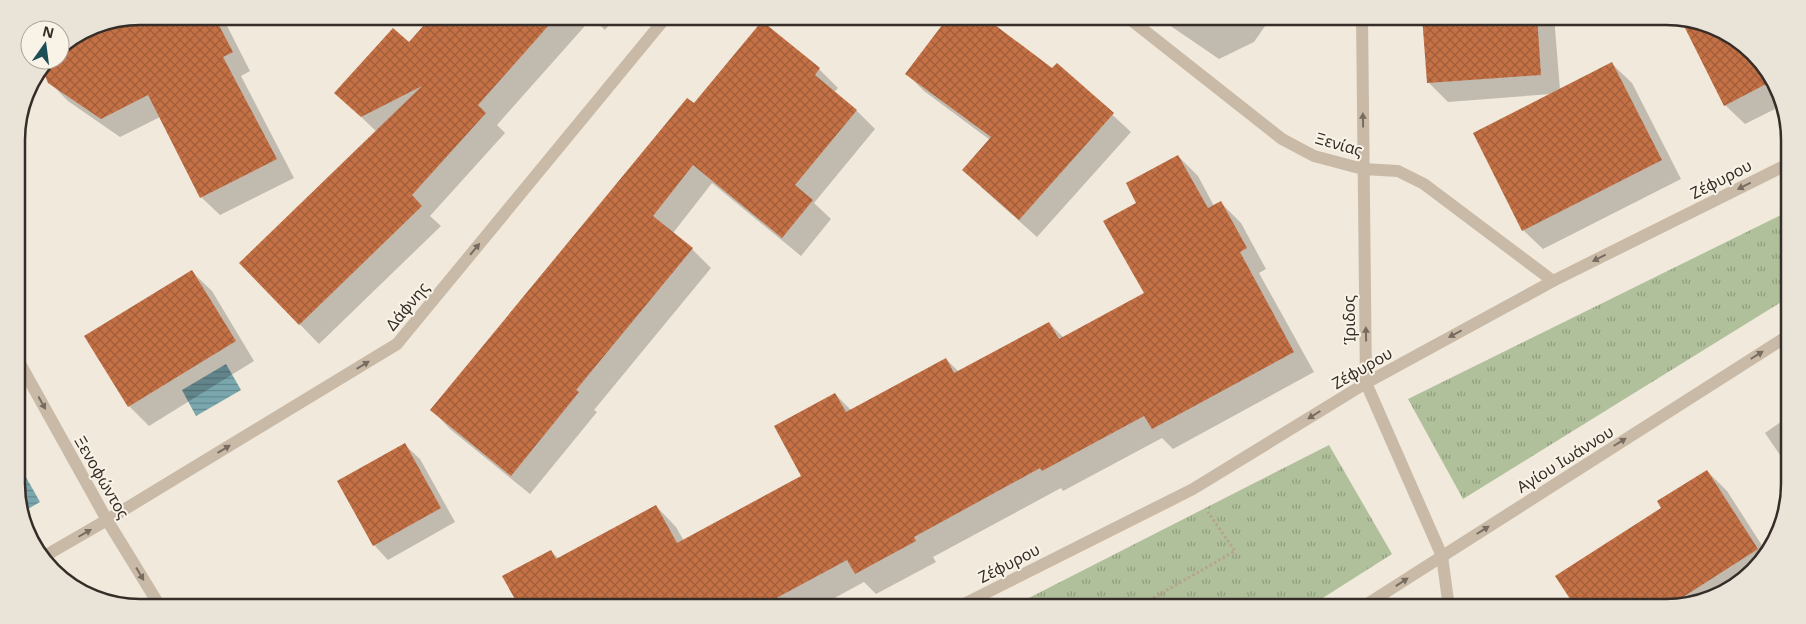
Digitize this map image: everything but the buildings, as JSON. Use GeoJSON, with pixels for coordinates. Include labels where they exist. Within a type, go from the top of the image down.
{"type":"FeatureCollection","features":[{"type":"Feature","properties":{"kind":"street","name":"Δάφνης"},"geometry":{"type":"LineString","coordinates":[[48,554],[108,520],[397,344],[660,25]]}},
{"type":"Feature","properties":{"kind":"street","name":"Ξενίας"},"geometry":{"type":"LineString","coordinates":[[1137,25],[1282,139],[1314,156],[1364,168],[1398,172],[1424,184],[1553,281]]}},
{"type":"Feature","properties":{"kind":"street","name":"Ίριδος"},"geometry":{"type":"LineString","coordinates":[[1362,25],[1366,382],[1442,556],[1448,599]]}},
{"type":"Feature","properties":{"kind":"street","name":"Ζέφυρου"},"geometry":{"type":"LineString","coordinates":[[974,599],[1193,489],[1366,382],[1553,281],[1781,167]]}},
{"type":"Feature","properties":{"kind":"street","name":"Αγίου Ιωάννου"},"geometry":{"type":"LineString","coordinates":[[1375,599],[1781,340]]}},
{"type":"Feature","properties":{"kind":"street","name":"Ξενοφώντος"},"geometry":{"type":"LineString","coordinates":[[25,372],[108,520],[156,599]]}},
{"type":"Feature","properties":{"kind":"path"},"geometry":{"type":"LineString","coordinates":[[1151,599],[1235,550],[1193,489]]}},
{"type":"Feature","properties":{"kind":"green space"},"geometry":{"type":"Polygon","coordinates":[[[1781,215],[1781,302],[1463,499],[1408,399],[1781,215]]]}},
{"type":"Feature","properties":{"kind":"green space"},"geometry":{"type":"Polygon","coordinates":[[[1329,445],[1392,554],[1321,599],[1027,599],[1329,445]]]}},
{"type":"Feature","properties":{"kind":"water"},"geometry":{"type":"Polygon","coordinates":[[[226,364],[241,390],[196,416],[182,390],[226,364]]]}},
{"type":"Feature","properties":{"kind":"water"},"geometry":{"type":"Polygon","coordinates":[[[25,475],[40,502],[28,509],[25,475]]]}}]}
